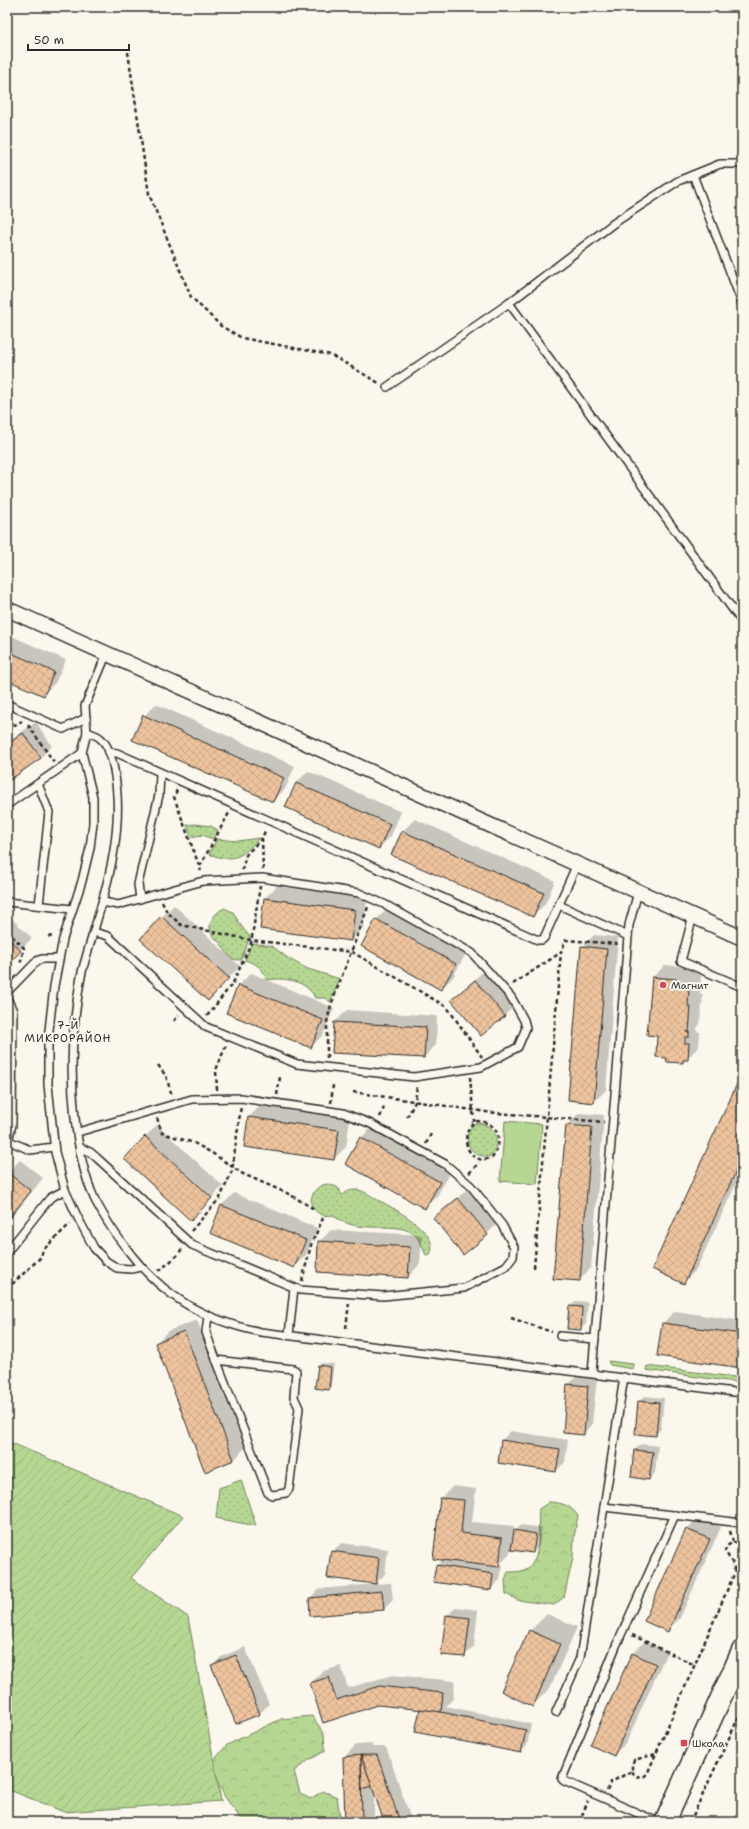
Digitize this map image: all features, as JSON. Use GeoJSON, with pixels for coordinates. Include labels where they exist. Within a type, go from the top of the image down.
{"type":"FeatureCollection","features":[{"type":"Feature","properties":{"kind":"main road"},"geometry":{"type":"LineString","coordinates":[[665,1822],[742,1651]]}},
{"type":"Feature","properties":{"kind":"street"},"geometry":{"type":"LineString","coordinates":[[7,608],[742,938]]}},
{"type":"Feature","properties":{"kind":"lane"},"geometry":{"type":"LineString","coordinates":[[387,387],[509,303],[614,223],[678,181],[720,164],[742,164]]}},
{"type":"Feature","properties":{"kind":"lane"},"geometry":{"type":"LineString","coordinates":[[693,175],[742,302]]}},
{"type":"Feature","properties":{"kind":"lane"},"geometry":{"type":"LineString","coordinates":[[509,303],[742,622]]}},
{"type":"Feature","properties":{"kind":"lane"},"geometry":{"type":"LineString","coordinates":[[107,653],[86,700],[87,732],[82,753],[93,797],[93,823],[90,848],[82,881],[63,939],[54,986],[48,1039],[48,1085],[54,1147],[65,1190],[94,1248],[106,1261],[117,1268],[130,1269],[140,1267]]}},
{"type":"Feature","properties":{"kind":"lane"},"geometry":{"type":"LineString","coordinates":[[7,704],[63,729],[86,718]]}},
{"type":"Feature","properties":{"kind":"lane"},"geometry":{"type":"LineString","coordinates":[[87,732],[101,739],[109,752],[116,781],[117,827],[113,864],[104,902],[83,970],[74,1030],[73,1073],[75,1111],[88,1182],[95,1199],[111,1229],[140,1267],[181,1302],[208,1316],[240,1327],[289,1335],[742,1393]]}},
{"type":"Feature","properties":{"kind":"lane"},"geometry":{"type":"LineString","coordinates":[[109,752],[117,753],[538,940],[542,940],[544,938],[577,864]]}},
{"type":"Feature","properties":{"kind":"lane"},"geometry":{"type":"LineString","coordinates":[[7,805],[82,753]]}},
{"type":"Feature","properties":{"kind":"lane"},"geometry":{"type":"LineString","coordinates":[[140,899],[138,884],[159,795],[160,773]]}},
{"type":"Feature","properties":{"kind":"lane"},"geometry":{"type":"LineString","coordinates":[[38,784],[49,812],[39,905]]}},
{"type":"Feature","properties":{"kind":"lane"},"geometry":{"type":"LineString","coordinates":[[94,932],[108,936],[206,1027],[297,1064],[418,1076],[481,1067],[516,1050],[520,1044],[526,1024],[511,997],[472,953],[359,893],[262,878],[203,881],[118,905],[104,902]]}},
{"type":"Feature","properties":{"kind":"lane"},"geometry":{"type":"LineString","coordinates":[[592,1373],[629,925],[638,892]]}},
{"type":"Feature","properties":{"kind":"lane"},"geometry":{"type":"LineString","coordinates":[[7,902],[72,909]]}},
{"type":"Feature","properties":{"kind":"lane"},"geometry":{"type":"LineString","coordinates":[[559,905],[628,936]]}},
{"type":"Feature","properties":{"kind":"lane"},"geometry":{"type":"LineString","coordinates":[[693,916],[681,961],[742,987]]}},
{"type":"Feature","properties":{"kind":"lane"},"geometry":{"type":"LineString","coordinates":[[7,992],[37,961],[42,959],[59,959]]}},
{"type":"Feature","properties":{"kind":"lane"},"geometry":{"type":"LineString","coordinates":[[7,998],[13,1011],[12,1125],[7,1141],[30,1150],[54,1147]]}},
{"type":"Feature","properties":{"kind":"lane"},"geometry":{"type":"LineString","coordinates":[[78,1132],[192,1099],[241,1098],[343,1112],[369,1123],[445,1164],[471,1186],[502,1225],[514,1247],[513,1257],[510,1262],[464,1288],[383,1296],[297,1289],[192,1245],[92,1154],[81,1148]]}},
{"type":"Feature","properties":{"kind":"lane"},"geometry":{"type":"LineString","coordinates":[[7,1252],[50,1198],[65,1190]]}},
{"type":"Feature","properties":{"kind":"lane"},"geometry":{"type":"LineString","coordinates":[[289,1335],[297,1289]]}},
{"type":"Feature","properties":{"kind":"lane"},"geometry":{"type":"LineString","coordinates":[[208,1316],[206,1332],[216,1360],[268,1493],[272,1495],[286,1493],[289,1489],[298,1408],[294,1397],[296,1371],[216,1360]]}},
{"type":"Feature","properties":{"kind":"lane"},"geometry":{"type":"LineString","coordinates":[[560,1336],[595,1339]]}},
{"type":"Feature","properties":{"kind":"lane"},"geometry":{"type":"LineString","coordinates":[[556,1712],[580,1658],[624,1377]]}},
{"type":"Feature","properties":{"kind":"lane"},"geometry":{"type":"LineString","coordinates":[[604,1507],[742,1523]]}},
{"type":"Feature","properties":{"kind":"lane"},"geometry":{"type":"LineString","coordinates":[[658,1822],[564,1781],[562,1779],[562,1775],[622,1631],[674,1515]]}},
{"type":"Feature","properties":{"kind":"path"},"geometry":{"type":"LineString","coordinates":[[128,52],[149,194],[191,297],[221,326],[242,338],[331,355],[387,387]]}},
{"type":"Feature","properties":{"kind":"path"},"geometry":{"type":"LineString","coordinates":[[7,729],[24,719],[54,762]]}},
{"type":"Feature","properties":{"kind":"path"},"geometry":{"type":"LineString","coordinates":[[181,782],[174,797],[200,866],[203,881]]}},
{"type":"Feature","properties":{"kind":"path"},"geometry":{"type":"LineString","coordinates":[[200,866],[232,804]]}},
{"type":"Feature","properties":{"kind":"path"},"geometry":{"type":"LineString","coordinates":[[241,879],[242,864],[246,855],[262,838],[270,821]]}},
{"type":"Feature","properties":{"kind":"path"},"geometry":{"type":"LineString","coordinates":[[202,1022],[233,983],[251,940],[264,867],[262,838]]}},
{"type":"Feature","properties":{"kind":"path"},"geometry":{"type":"LineString","coordinates":[[327,1068],[327,1022],[331,1005],[352,952],[354,942],[372,899]]}},
{"type":"Feature","properties":{"kind":"path"},"geometry":{"type":"LineString","coordinates":[[162,902],[167,912],[181,925],[251,940],[352,952],[447,1007],[483,1057]]}},
{"type":"Feature","properties":{"kind":"path"},"geometry":{"type":"LineString","coordinates":[[7,931],[24,948],[18,971]]}},
{"type":"Feature","properties":{"kind":"path"},"geometry":{"type":"LineString","coordinates":[[48,936],[55,937]]}},
{"type":"Feature","properties":{"kind":"path"},"geometry":{"type":"LineString","coordinates":[[534,1268],[561,952],[566,940],[628,945]]}},
{"type":"Feature","properties":{"kind":"path"},"geometry":{"type":"LineString","coordinates":[[504,990],[561,952]]}},
{"type":"Feature","properties":{"kind":"path"},"geometry":{"type":"LineString","coordinates":[[218,1098],[216,1070],[230,1037]]}},
{"type":"Feature","properties":{"kind":"path"},"geometry":{"type":"LineString","coordinates":[[158,1065],[166,1076],[174,1104]]}},
{"type":"Feature","properties":{"kind":"path"},"geometry":{"type":"LineString","coordinates":[[469,1069],[474,1122]]}},
{"type":"Feature","properties":{"kind":"path"},"geometry":{"type":"LineString","coordinates":[[407,1117],[415,1102],[418,1076]]}},
{"type":"Feature","properties":{"kind":"path"},"geometry":{"type":"LineString","coordinates":[[352,1092],[473,1110],[613,1122]]}},
{"type":"Feature","properties":{"kind":"path"},"geometry":{"type":"LineString","coordinates":[[165,1266],[179,1254],[190,1232],[220,1198],[232,1167],[241,1106]]}},
{"type":"Feature","properties":{"kind":"path"},"geometry":{"type":"LineString","coordinates":[[157,1118],[162,1133],[194,1143],[212,1152],[243,1174],[289,1194],[314,1209]]}},
{"type":"Feature","properties":{"kind":"path"},"geometry":{"type":"LineString","coordinates":[[484,1121],[492,1126],[498,1135],[499,1145],[497,1152],[492,1158],[483,1160],[473,1156],[468,1148],[465,1139],[470,1125],[474,1122],[484,1121]]}},
{"type":"Feature","properties":{"kind":"path"},"geometry":{"type":"LineString","coordinates":[[297,1289],[311,1246],[324,1216]]}},
{"type":"Feature","properties":{"kind":"path"},"geometry":{"type":"LineString","coordinates":[[7,1289],[41,1257],[43,1250],[74,1221]]}},
{"type":"Feature","properties":{"kind":"path"},"geometry":{"type":"LineString","coordinates":[[346,1328],[350,1294]]}},
{"type":"Feature","properties":{"kind":"path"},"geometry":{"type":"LineString","coordinates":[[511,1318],[560,1336]]}},
{"type":"Feature","properties":{"kind":"path"},"geometry":{"type":"LineString","coordinates":[[726,1521],[733,1542]]}},
{"type":"Feature","properties":{"kind":"path"},"geometry":{"type":"LineString","coordinates":[[735,1572],[733,1564],[726,1551],[727,1546],[730,1542],[742,1545]]}},
{"type":"Feature","properties":{"kind":"path"},"geometry":{"type":"LineString","coordinates":[[656,1754],[634,1760],[632,1770],[634,1774],[638,1777],[645,1776],[656,1754],[742,1556]]}},
{"type":"Feature","properties":{"kind":"path"},"geometry":{"type":"LineString","coordinates":[[622,1631],[695,1665]]}},
{"type":"Feature","properties":{"kind":"path"},"geometry":{"type":"LineString","coordinates":[[690,1822],[742,1710]]}},
{"type":"Feature","properties":{"kind":"path"},"geometry":{"type":"LineString","coordinates":[[604,1798],[611,1782],[632,1770]]}},
{"type":"Feature","properties":{"kind":"path"},"geometry":{"type":"LineString","coordinates":[[579,1822],[591,1793]]}},
{"type":"Feature","properties":{"kind":"green space"},"geometry":{"type":"Polygon","coordinates":[[[195,824],[211,826],[218,830],[213,839],[202,835],[191,837],[187,825],[195,824]]]}},
{"type":"Feature","properties":{"kind":"green space"},"geometry":{"type":"Polygon","coordinates":[[[259,838],[248,850],[231,858],[217,857],[209,854],[217,839],[238,841],[259,838]]]}},
{"type":"Feature","properties":{"kind":"green space"},"geometry":{"type":"Polygon","coordinates":[[[224,908],[233,912],[239,923],[250,937],[241,960],[233,959],[210,930],[212,919],[224,908]]]}},
{"type":"Feature","properties":{"kind":"green space"},"geometry":{"type":"Polygon","coordinates":[[[252,943],[272,946],[289,959],[308,969],[340,979],[330,1002],[326,998],[315,998],[309,989],[295,981],[284,979],[266,979],[261,968],[245,960],[252,943]]]}},
{"type":"Feature","properties":{"kind":"green space"},"geometry":{"type":"Polygon","coordinates":[[[505,1121],[542,1124],[537,1184],[500,1181],[505,1121]]]}},
{"type":"Feature","properties":{"kind":"green space"},"geometry":{"type":"Polygon","coordinates":[[[476,1123],[488,1126],[495,1134],[496,1145],[491,1156],[477,1154],[469,1146],[467,1140],[468,1134],[476,1123]]]}},
{"type":"Feature","properties":{"kind":"green space"},"geometry":{"type":"Polygon","coordinates":[[[327,1184],[337,1187],[342,1195],[352,1190],[359,1190],[369,1194],[403,1214],[423,1230],[429,1239],[432,1248],[429,1256],[426,1256],[417,1237],[410,1231],[400,1228],[366,1227],[354,1225],[343,1222],[333,1215],[326,1216],[320,1214],[311,1204],[312,1197],[317,1188],[327,1184]]]}},
{"type":"Feature","properties":{"kind":"green space"},"geometry":{"type":"Polygon","coordinates":[[[608,1361],[633,1364],[633,1369],[610,1365],[608,1361]]]}},
{"type":"Feature","properties":{"kind":"green space"},"geometry":{"type":"Polygon","coordinates":[[[647,1366],[742,1378],[742,1383],[646,1370],[647,1366]]]}},
{"type":"Feature","properties":{"kind":"green space"},"geometry":{"type":"Polygon","coordinates":[[[7,1441],[183,1516],[131,1578],[188,1617],[221,1801],[64,1812],[7,1789],[7,1441]]]}},
{"type":"Feature","properties":{"kind":"green space"},"geometry":{"type":"Polygon","coordinates":[[[241,1480],[256,1526],[216,1518],[219,1488],[241,1480]]]}},
{"type":"Feature","properties":{"kind":"green space"},"geometry":{"type":"Polygon","coordinates":[[[549,1502],[566,1505],[578,1516],[574,1537],[573,1558],[564,1597],[554,1605],[517,1600],[506,1594],[505,1580],[508,1572],[518,1572],[524,1570],[530,1566],[534,1559],[537,1552],[538,1543],[539,1509],[549,1502]]]}},
{"type":"Feature","properties":{"kind":"green space"},"geometry":{"type":"Polygon","coordinates":[[[312,1716],[324,1733],[325,1751],[294,1771],[300,1793],[310,1799],[323,1791],[337,1797],[340,1817],[339,1822],[243,1822],[225,1797],[216,1779],[214,1760],[227,1745],[281,1719],[312,1716]]]}},
{"type":"Feature","properties":{"kind":"building"},"geometry":{"type":"Polygon","coordinates":[[[7,651],[54,672],[44,696],[7,680],[7,651]]]}},
{"type":"Feature","properties":{"kind":"building"},"geometry":{"type":"Polygon","coordinates":[[[143,715],[284,778],[273,802],[132,740],[143,715]]]}},
{"type":"Feature","properties":{"kind":"building"},"geometry":{"type":"Polygon","coordinates":[[[23,733],[41,758],[7,782],[7,745],[23,733]]]}},
{"type":"Feature","properties":{"kind":"building"},"geometry":{"type":"Polygon","coordinates":[[[296,783],[390,824],[379,849],[285,807],[296,783]]]}},
{"type":"Feature","properties":{"kind":"building"},"geometry":{"type":"Polygon","coordinates":[[[402,831],[544,893],[533,917],[391,855],[402,831]]]}},
{"type":"Feature","properties":{"kind":"building"},"geometry":{"type":"Polygon","coordinates":[[[264,898],[355,910],[351,941],[260,929],[264,898]]]}},
{"type":"Feature","properties":{"kind":"building"},"geometry":{"type":"Polygon","coordinates":[[[161,916],[229,978],[208,1001],[140,939],[161,916]]]}},
{"type":"Feature","properties":{"kind":"building"},"geometry":{"type":"Polygon","coordinates":[[[376,919],[456,964],[441,990],[361,946],[376,919]]]}},
{"type":"Feature","properties":{"kind":"building"},"geometry":{"type":"Polygon","coordinates":[[[7,938],[21,951],[7,965],[7,938]]]}},
{"type":"Feature","properties":{"kind":"building"},"geometry":{"type":"Polygon","coordinates":[[[581,946],[607,949],[594,1103],[568,1100],[581,946]]]}},
{"type":"Feature","properties":{"kind":"building"},"geometry":{"type":"Polygon","coordinates":[[[652,977],[676,979],[689,988],[688,1006],[691,1006],[689,1037],[685,1037],[685,1043],[689,1043],[688,1060],[683,1060],[683,1063],[666,1062],[667,1058],[656,1057],[657,1036],[647,1035],[652,977]]]}},
{"type":"Feature","properties":{"kind":"building"},"geometry":{"type":"Polygon","coordinates":[[[475,980],[505,1016],[481,1036],[451,1000],[475,980]]]}},
{"type":"Feature","properties":{"kind":"building"},"geometry":{"type":"Polygon","coordinates":[[[238,985],[323,1020],[311,1048],[226,1013],[238,985]]]}},
{"type":"Feature","properties":{"kind":"building"},"geometry":{"type":"Polygon","coordinates":[[[334,1022],[426,1027],[424,1058],[332,1053],[334,1022]]]}},
{"type":"Feature","properties":{"kind":"building"},"geometry":{"type":"Polygon","coordinates":[[[742,1073],[742,1158],[684,1284],[652,1269],[742,1073]]]}},
{"type":"Feature","properties":{"kind":"building"},"geometry":{"type":"Polygon","coordinates":[[[248,1117],[339,1130],[334,1160],[244,1147],[248,1117]]]}},
{"type":"Feature","properties":{"kind":"building"},"geometry":{"type":"Polygon","coordinates":[[[566,1125],[592,1127],[580,1281],[553,1279],[566,1125]]]}},
{"type":"Feature","properties":{"kind":"building"},"geometry":{"type":"Polygon","coordinates":[[[145,1136],[212,1198],[191,1221],[124,1159],[145,1136]]]}},
{"type":"Feature","properties":{"kind":"building"},"geometry":{"type":"Polygon","coordinates":[[[360,1137],[440,1182],[425,1209],[345,1164],[360,1137]]]}},
{"type":"Feature","properties":{"kind":"building"},"geometry":{"type":"Polygon","coordinates":[[[7,1172],[31,1191],[7,1221],[7,1172]]]}},
{"type":"Feature","properties":{"kind":"building"},"geometry":{"type":"Polygon","coordinates":[[[458,1198],[488,1235],[463,1255],[433,1218],[458,1198]]]}},
{"type":"Feature","properties":{"kind":"building"},"geometry":{"type":"Polygon","coordinates":[[[221,1205],[306,1240],[294,1268],[210,1233],[221,1205]]]}},
{"type":"Feature","properties":{"kind":"building"},"geometry":{"type":"Polygon","coordinates":[[[318,1241],[410,1247],[408,1278],[317,1272],[318,1241]]]}},
{"type":"Feature","properties":{"kind":"building"},"geometry":{"type":"Polygon","coordinates":[[[569,1306],[582,1307],[581,1330],[567,1329],[569,1306]]]}},
{"type":"Feature","properties":{"kind":"building"},"geometry":{"type":"Polygon","coordinates":[[[662,1323],[742,1334],[742,1368],[657,1356],[662,1323]]]}},
{"type":"Feature","properties":{"kind":"building"},"geometry":{"type":"Polygon","coordinates":[[[184,1331],[234,1460],[205,1472],[155,1343],[184,1331]]]}},
{"type":"Feature","properties":{"kind":"building"},"geometry":{"type":"Polygon","coordinates":[[[318,1365],[331,1367],[329,1390],[315,1388],[318,1365]]]}},
{"type":"Feature","properties":{"kind":"building"},"geometry":{"type":"Polygon","coordinates":[[[567,1384],[588,1386],[584,1435],[563,1433],[567,1384]]]}},
{"type":"Feature","properties":{"kind":"building"},"geometry":{"type":"Polygon","coordinates":[[[638,1401],[659,1403],[656,1436],[635,1434],[638,1401]]]}},
{"type":"Feature","properties":{"kind":"building"},"geometry":{"type":"Polygon","coordinates":[[[501,1440],[560,1449],[556,1472],[498,1463],[501,1440]]]}},
{"type":"Feature","properties":{"kind":"building"},"geometry":{"type":"Polygon","coordinates":[[[634,1450],[653,1452],[649,1480],[631,1477],[634,1450]]]}},
{"type":"Feature","properties":{"kind":"building"},"geometry":{"type":"Polygon","coordinates":[[[440,1498],[464,1500],[461,1533],[502,1538],[499,1567],[433,1559],[440,1498]]]}},
{"type":"Feature","properties":{"kind":"building"},"geometry":{"type":"Polygon","coordinates":[[[686,1529],[710,1539],[668,1632],[644,1621],[686,1529]]]}},
{"type":"Feature","properties":{"kind":"building"},"geometry":{"type":"Polygon","coordinates":[[[514,1530],[536,1534],[533,1553],[511,1550],[514,1530]]]}},
{"type":"Feature","properties":{"kind":"building"},"geometry":{"type":"Polygon","coordinates":[[[331,1551],[379,1558],[376,1584],[327,1578],[331,1551]]]}},
{"type":"Feature","properties":{"kind":"building"},"geometry":{"type":"Polygon","coordinates":[[[436,1565],[493,1574],[491,1590],[433,1582],[436,1565]]]}},
{"type":"Feature","properties":{"kind":"building"},"geometry":{"type":"Polygon","coordinates":[[[382,1591],[384,1610],[310,1616],[309,1598],[382,1591]]]}},
{"type":"Feature","properties":{"kind":"building"},"geometry":{"type":"Polygon","coordinates":[[[446,1615],[470,1618],[465,1657],[441,1655],[446,1615]]]}},
{"type":"Feature","properties":{"kind":"building"},"geometry":{"type":"Polygon","coordinates":[[[529,1630],[560,1644],[533,1707],[501,1691],[529,1630]]]}},
{"type":"Feature","properties":{"kind":"building"},"geometry":{"type":"Polygon","coordinates":[[[632,1653],[656,1664],[614,1756],[590,1745],[632,1653]]]}},
{"type":"Feature","properties":{"kind":"building"},"geometry":{"type":"Polygon","coordinates":[[[236,1655],[260,1714],[236,1724],[211,1665],[236,1655]]]}},
{"type":"Feature","properties":{"kind":"building"},"geometry":{"type":"Polygon","coordinates":[[[329,1677],[336,1700],[379,1686],[443,1693],[441,1712],[378,1705],[323,1723],[310,1683],[329,1677]]]}},
{"type":"Feature","properties":{"kind":"building"},"geometry":{"type":"Polygon","coordinates":[[[420,1709],[526,1730],[521,1753],[415,1732],[420,1709]]]}},
{"type":"Feature","properties":{"kind":"building"},"geometry":{"type":"Polygon","coordinates":[[[361,1755],[362,1822],[345,1822],[343,1757],[361,1755]]]}},
{"type":"Feature","properties":{"kind":"building"},"geometry":{"type":"Polygon","coordinates":[[[361,1755],[377,1755],[400,1822],[384,1822],[361,1755]]]}},
{"type":"Feature","properties":{"kind":"building"},"geometry":{"type":"Polygon","coordinates":[[[361,1755],[372,1786],[362,1789],[361,1755]]]}},
{"type":"Feature","properties":{"kind":"place","name":"Магнит"},"geometry":{"type":"Point","coordinates":[663,985]}},
{"type":"Feature","properties":{"kind":"place","name":"Школа"},"geometry":{"type":"Point","coordinates":[684,1743]}},
{"type":"Feature","properties":{"kind":"district","name":"7-Й МИКРОРАЙОН"},"geometry":{"type":"Point","coordinates":[68,1031]}}]}
